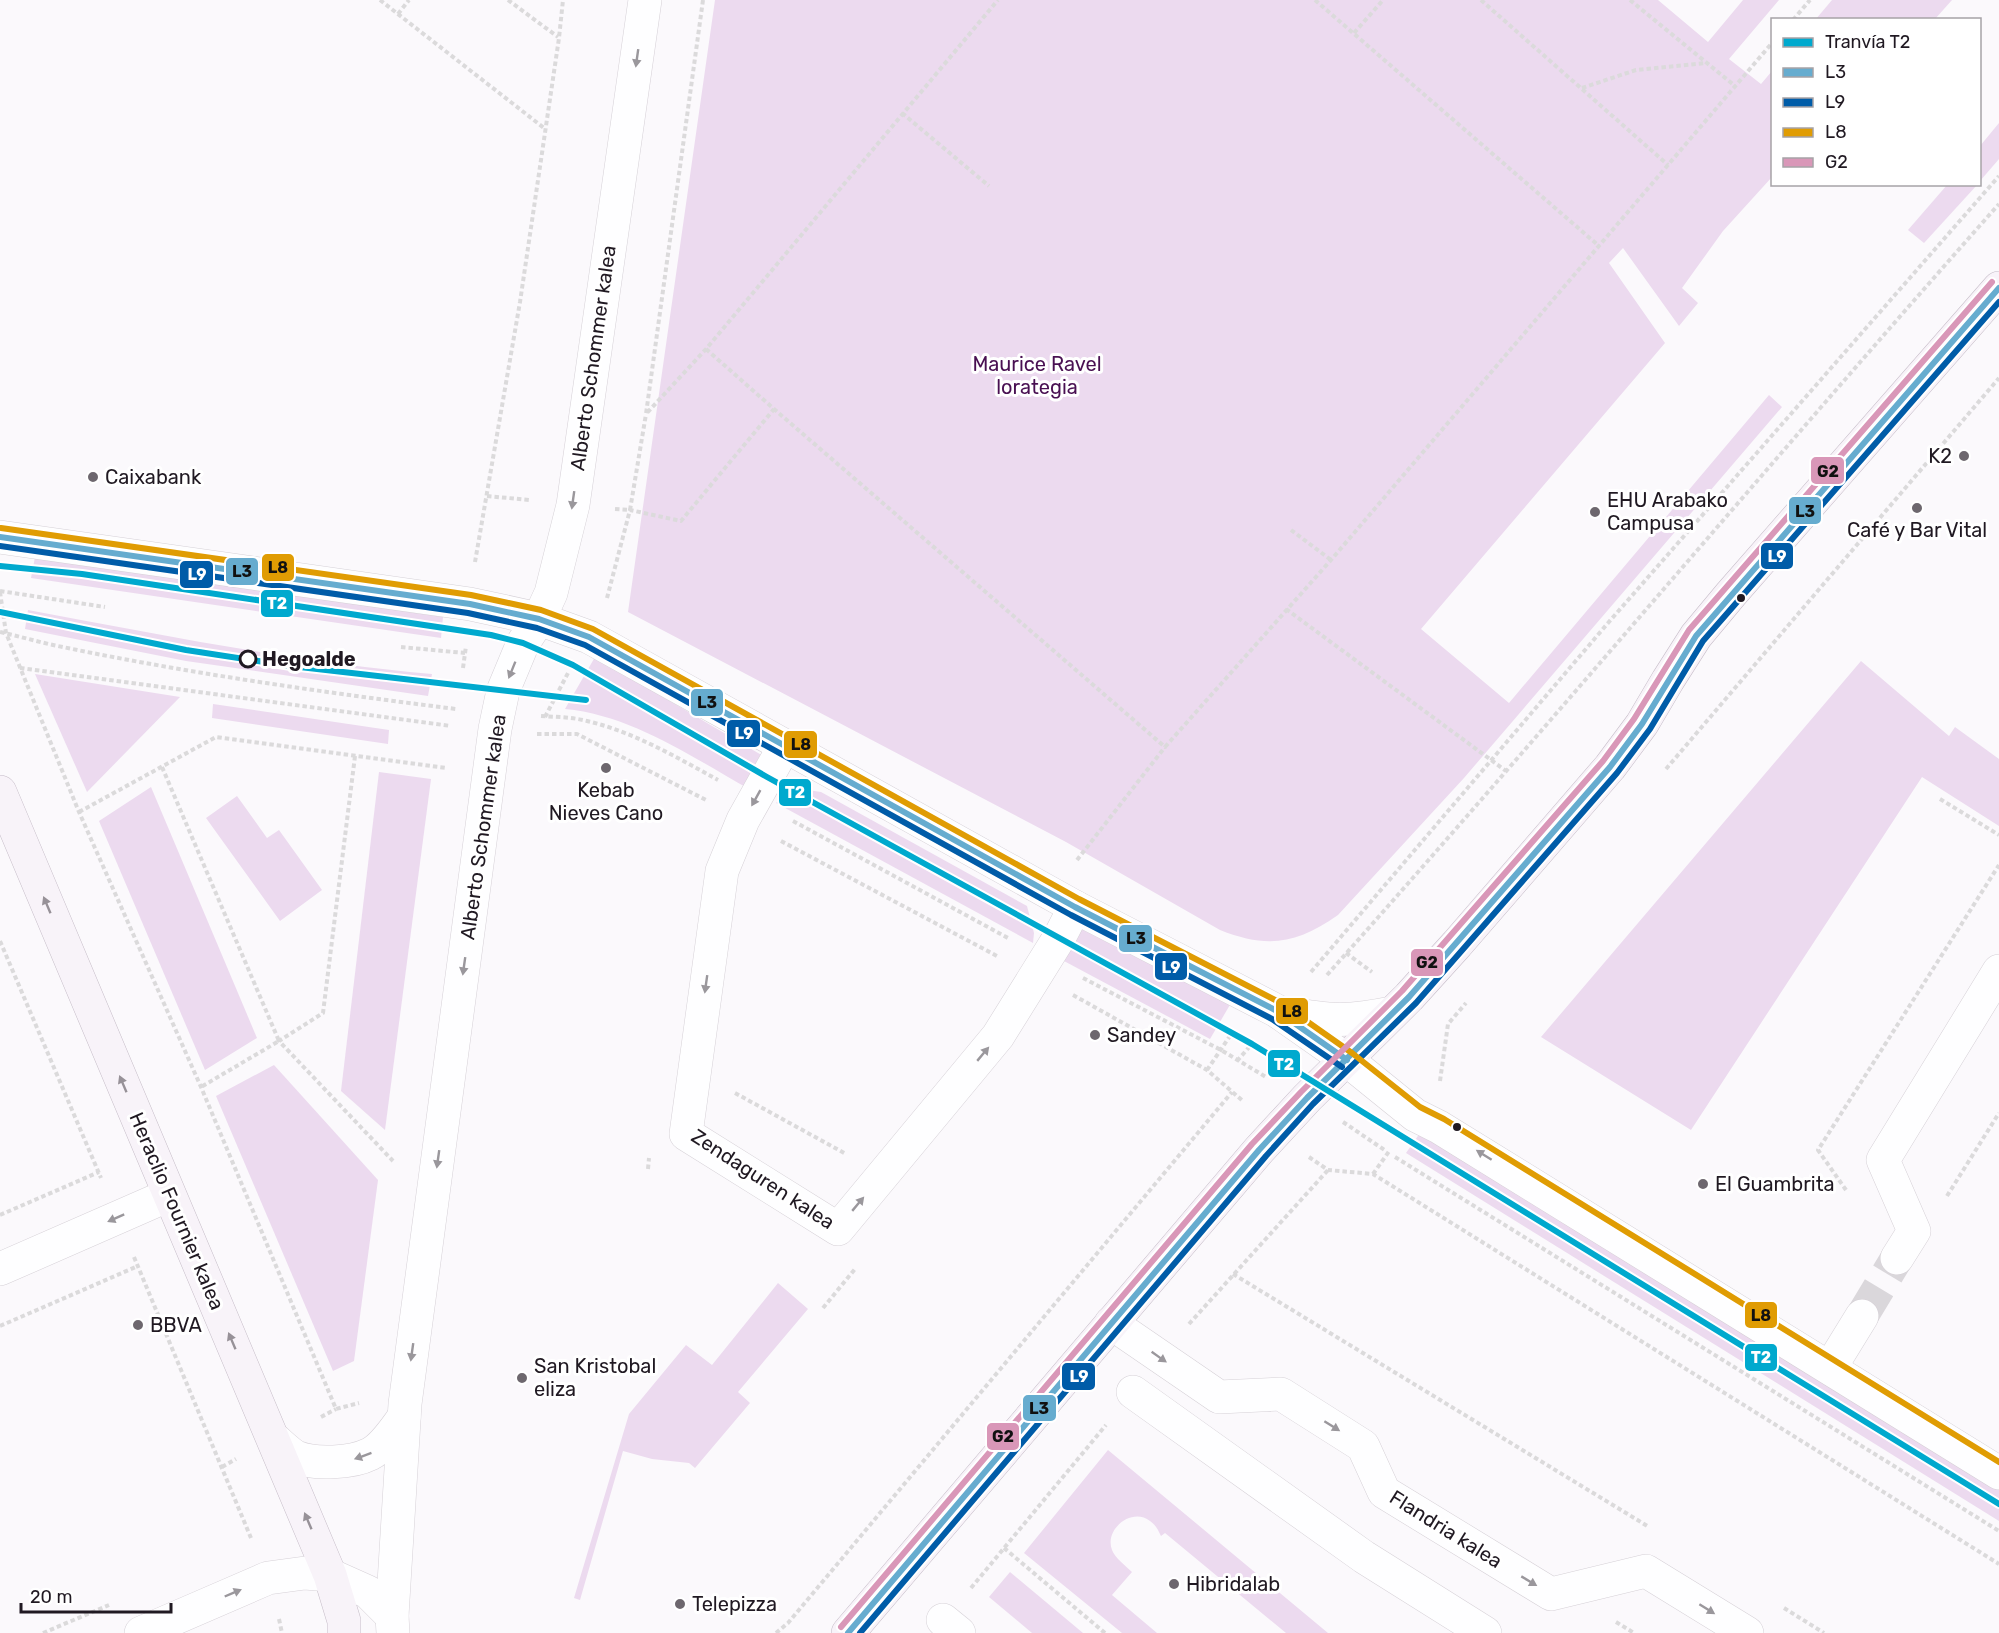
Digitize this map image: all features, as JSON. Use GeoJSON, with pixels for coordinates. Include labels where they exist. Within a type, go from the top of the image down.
{"type":"FeatureCollection","features":[{"type":"Feature","properties":{"kind":"main road"},"geometry":{"type":"LineString","coordinates":[[848,1633],[1276,1130],[1347,1060],[1457,944],[1610,767],[1642,724],[1696,636],[1999,288]]}},
{"type":"Feature","properties":{"kind":"main road","name":"Heraclio Fournier kalea"},"geometry":{"type":"LineString","coordinates":[[0,792],[330,1575],[344,1621],[344,1633]]}},
{"type":"Feature","properties":{"kind":"street","name":"Alberto Schommer kalea"},"geometry":{"type":"LineString","coordinates":[[393,1624],[406,1392],[495,729],[503,691],[523,643],[539,619],[551,593],[573,505],[645,0]]}},
{"type":"Feature","properties":{"kind":"street"},"geometry":{"type":"LineString","coordinates":[[0,537],[470,604],[539,619],[589,637],[1075,907],[1277,1011],[1347,1060],[1415,1115],[1999,1473]]}},
{"type":"Feature","properties":{"kind":"street","name":"Zendaguren kalea"},"geometry":{"type":"LineString","coordinates":[[784,747],[743,820],[722,871],[686,1134],[838,1229],[998,1036],[1059,938],[1075,907]]}},
{"type":"Feature","properties":{"kind":"street"},"geometry":{"type":"LineString","coordinates":[[1897,1258],[1914,1231],[1883,1161],[1999,971]]}},
{"type":"Feature","properties":{"kind":"street"},"geometry":{"type":"LineString","coordinates":[[1277,1011],[1327,1021],[1360,1020],[1392,1013]]}},
{"type":"Feature","properties":{"kind":"street"},"geometry":{"type":"LineString","coordinates":[[0,1269],[169,1195]]}},
{"type":"Feature","properties":{"kind":"street"},"geometry":{"type":"LineString","coordinates":[[1830,1368],[1862,1316]]}},
{"type":"Feature","properties":{"kind":"street","name":"Flandria kalea"},"geometry":{"type":"LineString","coordinates":[[1111,1323],[1219,1397],[1281,1394],[1363,1446],[1384,1492],[1551,1594],[1647,1571],[1747,1633]]}},
{"type":"Feature","properties":{"kind":"street"},"geometry":{"type":"LineString","coordinates":[[1133,1392],[1364,1557],[1485,1633]]}},
{"type":"Feature","properties":{"kind":"street"},"geometry":{"type":"LineString","coordinates":[[274,1440],[297,1457],[323,1462],[350,1461],[371,1454],[385,1442],[404,1417]]}},
{"type":"Feature","properties":{"kind":"street"},"geometry":{"type":"LineString","coordinates":[[141,1633],[268,1578],[305,1573],[330,1575],[368,1592],[393,1624]]}},
{"type":"Feature","properties":{"kind":"path"},"geometry":{"type":"LineString","coordinates":[[380,0],[544,128]]}},
{"type":"Feature","properties":{"kind":"path"},"geometry":{"type":"LineString","coordinates":[[398,14],[409,0]]}},
{"type":"Feature","properties":{"kind":"path"},"geometry":{"type":"LineString","coordinates":[[508,0],[559,38]]}},
{"type":"Feature","properties":{"kind":"path"},"geometry":{"type":"LineString","coordinates":[[475,562],[520,302],[563,0]]}},
{"type":"Feature","properties":{"kind":"path"},"geometry":{"type":"LineString","coordinates":[[605,607],[630,510],[646,414],[704,0]]}},
{"type":"Feature","properties":{"kind":"path"},"geometry":{"type":"LineString","coordinates":[[646,414],[706,349],[998,0]]}},
{"type":"Feature","properties":{"kind":"path"},"geometry":{"type":"LineString","coordinates":[[1315,0],[1599,246]]}},
{"type":"Feature","properties":{"kind":"path"},"geometry":{"type":"LineString","coordinates":[[1354,33],[1383,0]]}},
{"type":"Feature","properties":{"kind":"path"},"geometry":{"type":"LineString","coordinates":[[1480,0],[1668,165]]}},
{"type":"Feature","properties":{"kind":"path"},"geometry":{"type":"LineString","coordinates":[[1630,0],[1735,86]]}},
{"type":"Feature","properties":{"kind":"path"},"geometry":{"type":"LineString","coordinates":[[1795,18],[1810,0]]}},
{"type":"Feature","properties":{"kind":"path"},"geometry":{"type":"LineString","coordinates":[[1073,864],[1164,747],[1331,560],[1771,45]]}},
{"type":"Feature","properties":{"kind":"path"},"geometry":{"type":"LineString","coordinates":[[1582,88],[1636,70],[1706,63]]}},
{"type":"Feature","properties":{"kind":"path"},"geometry":{"type":"LineString","coordinates":[[902,113],[989,186]]}},
{"type":"Feature","properties":{"kind":"path"},"geometry":{"type":"LineString","coordinates":[[1237,1060],[1608,622],[1999,176]]}},
{"type":"Feature","properties":{"kind":"path"},"geometry":{"type":"LineString","coordinates":[[1301,984],[1313,990],[1999,204]]}},
{"type":"Feature","properties":{"kind":"path"},"geometry":{"type":"LineString","coordinates":[[706,349],[1164,747]]}},
{"type":"Feature","properties":{"kind":"path"},"geometry":{"type":"LineString","coordinates":[[1664,771],[1999,378]]}},
{"type":"Feature","properties":{"kind":"path"},"geometry":{"type":"LineString","coordinates":[[630,510],[681,521],[774,410]]}},
{"type":"Feature","properties":{"kind":"path"},"geometry":{"type":"LineString","coordinates":[[1291,530],[1331,560]]}},
{"type":"Feature","properties":{"kind":"path"},"geometry":{"type":"LineString","coordinates":[[105,607],[0,592],[6,633],[79,812],[201,1087],[336,1409],[369,1400]]}},
{"type":"Feature","properties":{"kind":"path"},"geometry":{"type":"LineString","coordinates":[[1286,609],[1506,771]]}},
{"type":"Feature","properties":{"kind":"path"},"geometry":{"type":"LineString","coordinates":[[0,635],[6,633]]}},
{"type":"Feature","properties":{"kind":"path"},"geometry":{"type":"LineString","coordinates":[[401,647],[465,653]]}},
{"type":"Feature","properties":{"kind":"path"},"geometry":{"type":"LineString","coordinates":[[20,668],[456,727],[495,729]]}},
{"type":"Feature","properties":{"kind":"path"},"geometry":{"type":"LineString","coordinates":[[456,727],[458,709]]}},
{"type":"Feature","properties":{"kind":"path"},"geometry":{"type":"LineString","coordinates":[[79,812],[216,737],[453,769]]}},
{"type":"Feature","properties":{"kind":"path"},"geometry":{"type":"LineString","coordinates":[[201,1087],[323,1013],[355,756]]}},
{"type":"Feature","properties":{"kind":"path"},"geometry":{"type":"LineString","coordinates":[[162,767],[279,1041],[399,1168]]}},
{"type":"Feature","properties":{"kind":"path"},"geometry":{"type":"LineString","coordinates":[[1940,799],[1999,835]]}},
{"type":"Feature","properties":{"kind":"path"},"geometry":{"type":"LineString","coordinates":[[1441,1079],[1448,1024],[1471,997]]}},
{"type":"Feature","properties":{"kind":"path"},"geometry":{"type":"LineString","coordinates":[[732,1091],[851,1157]]}},
{"type":"Feature","properties":{"kind":"path"},"geometry":{"type":"LineString","coordinates":[[776,1633],[788,1623],[1232,1092]]}},
{"type":"Feature","properties":{"kind":"path"},"geometry":{"type":"LineString","coordinates":[[1942,1203],[1999,1113]]}},
{"type":"Feature","properties":{"kind":"path"},"geometry":{"type":"LineString","coordinates":[[1159,1358],[1328,1170],[1373,1174],[1999,1564]]}},
{"type":"Feature","properties":{"kind":"path"},"geometry":{"type":"LineString","coordinates":[[0,1215],[99,1172]]}},
{"type":"Feature","properties":{"kind":"path"},"geometry":{"type":"LineString","coordinates":[[0,1326],[138,1266]]}},
{"type":"Feature","properties":{"kind":"path"},"geometry":{"type":"LineString","coordinates":[[1233,1274],[1651,1528]]}},
{"type":"Feature","properties":{"kind":"path"},"geometry":{"type":"LineString","coordinates":[[951,1626],[1004,1548],[1133,1392]]}},
{"type":"Feature","properties":{"kind":"path"},"geometry":{"type":"LineString","coordinates":[[1004,1548],[1105,1633]]}},
{"type":"Feature","properties":{"kind":"path"},"geometry":{"type":"LineString","coordinates":[[1783,1608],[1824,1633]]}},
{"type":"Feature","properties":{"kind":"green space","name":"Maurice Ravel lorategia"},"geometry":{"type":"Polygon","coordinates":[[[715,0],[1658,0],[1708,42],[1743,0],[1779,0],[1729,59],[1761,84],[1771,72],[1771,178],[1723,231],[1682,288],[1698,303],[1679,326],[1623,248],[1609,263],[1665,343],[1421,629],[1509,703],[1769,395],[1782,407],[1464,778],[1338,915],[1323,925],[1295,938],[1267,941],[1253,940],[1220,930],[1066,842],[628,612],[715,0]]]}},
{"type":"Feature","properties":{"kind":"green space"},"geometry":{"type":"Polygon","coordinates":[[[1832,0],[1952,0],[1936,18],[1817,18],[1832,0]]]}},
{"type":"Feature","properties":{"kind":"green space"},"geometry":{"type":"Polygon","coordinates":[[[1999,123],[1999,159],[1981,180],[1981,145],[1999,123]]]}},
{"type":"Feature","properties":{"kind":"green space"},"geometry":{"type":"Polygon","coordinates":[[[1946,186],[1976,186],[1924,243],[1908,230],[1946,186]]]}},
{"type":"Feature","properties":{"kind":"green space"},"geometry":{"type":"Polygon","coordinates":[[[35,557],[443,617],[441,638],[31,578],[35,557]]]}},
{"type":"Feature","properties":{"kind":"green space"},"geometry":{"type":"Polygon","coordinates":[[[28,610],[280,655],[432,674],[428,696],[186,661],[25,629],[28,610]]]}},
{"type":"Feature","properties":{"kind":"green space"},"geometry":{"type":"Polygon","coordinates":[[[595,657],[765,757],[749,789],[683,751],[637,729],[590,713],[565,709],[595,657]]]}},
{"type":"Feature","properties":{"kind":"green space"},"geometry":{"type":"Polygon","coordinates":[[[1861,661],[1949,736],[1955,727],[1999,759],[1999,826],[1922,777],[1691,1130],[1541,1037],[1861,661]]]}},
{"type":"Feature","properties":{"kind":"green space"},"geometry":{"type":"Polygon","coordinates":[[[35,674],[180,697],[87,792],[35,674]]]}},
{"type":"Feature","properties":{"kind":"green space"},"geometry":{"type":"Polygon","coordinates":[[[213,704],[389,730],[388,744],[212,718],[213,704]]]}},
{"type":"Feature","properties":{"kind":"green space"},"geometry":{"type":"Polygon","coordinates":[[[379,772],[431,779],[385,1130],[341,1091],[379,772]]]}},
{"type":"Feature","properties":{"kind":"green space"},"geometry":{"type":"Polygon","coordinates":[[[151,787],[257,1038],[205,1070],[99,821],[151,787]]]}},
{"type":"Feature","properties":{"kind":"green space"},"geometry":{"type":"Polygon","coordinates":[[[801,789],[821,792],[1027,906],[1034,933],[1033,943],[776,803],[786,793],[801,789]]]}},
{"type":"Feature","properties":{"kind":"green space"},"geometry":{"type":"Polygon","coordinates":[[[237,796],[267,838],[279,830],[322,890],[280,921],[206,818],[237,796]]]}},
{"type":"Feature","properties":{"kind":"green space"},"geometry":{"type":"Polygon","coordinates":[[[1081,928],[1231,1003],[1210,1039],[1064,961],[1081,928]]]}},
{"type":"Feature","properties":{"kind":"green space"},"geometry":{"type":"Polygon","coordinates":[[[274,1065],[378,1180],[354,1361],[333,1371],[216,1096],[274,1065]]]}},
{"type":"Feature","properties":{"kind":"green space"},"geometry":{"type":"Polygon","coordinates":[[[1420,1133],[1999,1489],[1999,1521],[1406,1153],[1420,1133]]]}},
{"type":"Feature","properties":{"kind":"green space"},"geometry":{"type":"Polygon","coordinates":[[[778,1283],[808,1309],[738,1392],[750,1403],[695,1468],[689,1463],[652,1459],[623,1451],[580,1600],[574,1598],[629,1414],[686,1345],[712,1365],[778,1283]]]}},
{"type":"Feature","properties":{"kind":"green space"},"geometry":{"type":"Polygon","coordinates":[[[1108,1450],[1328,1633],[1286,1633],[1165,1533],[1161,1536],[1154,1524],[1143,1517],[1128,1518],[1121,1522],[1112,1535],[1113,1553],[1132,1572],[1112,1595],[1157,1633],[1122,1633],[1024,1553],[1108,1450]]]}},
{"type":"Feature","properties":{"kind":"green space"},"geometry":{"type":"Polygon","coordinates":[[[1010,1572],[1083,1633],[1032,1633],[989,1597],[1010,1572]]]}},
{"type":"Feature","properties":{"kind":"tunnel"},"geometry":{"type":"LineString","coordinates":[[1862,1316],[1897,1258]]}},
{"type":"Feature","properties":{"kind":"tram line","name":"T2"},"geometry":{"type":"LineString","coordinates":[[0,566],[82,574],[491,635],[523,643],[573,665],[767,777],[1252,1044],[1999,1504]]}},
{"type":"Feature","properties":{"kind":"tram line","name":"T2"},"geometry":{"type":"LineString","coordinates":[[0,612],[186,650],[291,666],[586,700]]}},
{"type":"Feature","properties":{"kind":"transit line","name":"G2"},"geometry":{"type":"LineString","coordinates":[[841,1627],[1252,1144],[1402,991],[1603,761],[1634,719],[1689,630],[1992,282]]}},
{"type":"Feature","properties":{"kind":"transit line","name":"L3"},"geometry":{"type":"LineString","coordinates":[[848,1633],[1259,1150],[1307,1098],[1409,997],[1610,767],[1642,724],[1696,636],[1999,288]]}},
{"type":"Feature","properties":{"kind":"transit line","name":"L9"},"geometry":{"type":"LineString","coordinates":[[860,1633],[1266,1156],[1313,1104],[1416,1003],[1617,773],[1650,729],[1703,641],[1999,302]]}},
{"type":"Feature","properties":{"kind":"transit line","name":"L8"},"geometry":{"type":"LineString","coordinates":[[1,528],[471,595],[541,610],[593,629],[1079,899],[1281,1003],[1352,1053],[1420,1107],[1444,1119],[1999,1462]]}},
{"type":"Feature","properties":{"kind":"transit line","name":"L3"},"geometry":{"type":"LineString","coordinates":[[0,537],[470,604],[539,619],[589,637],[1075,907],[1277,1011],[1347,1060]]}},
{"type":"Feature","properties":{"kind":"transit line","name":"L9"},"geometry":{"type":"LineString","coordinates":[[0,546],[468,613],[537,628],[585,645],[1071,915],[1272,1019],[1342,1067]]}},
{"type":"Feature","properties":{"kind":"place","name":"K2"},"geometry":{"type":"Point","coordinates":[1964,456]}},
{"type":"Feature","properties":{"kind":"place","name":"Caixabank"},"geometry":{"type":"Point","coordinates":[93,477]}},
{"type":"Feature","properties":{"kind":"place","name":"Café y Bar Vital"},"geometry":{"type":"Point","coordinates":[1917,508]}},
{"type":"Feature","properties":{"kind":"place","name":"EHU Arabako Campusa"},"geometry":{"type":"Point","coordinates":[1595,512]}},
{"type":"Feature","properties":{"kind":"place","name":"Hegoalde"},"geometry":{"type":"Point","coordinates":[248,659]}},
{"type":"Feature","properties":{"kind":"place","name":"Kebab Nieves Cano"},"geometry":{"type":"Point","coordinates":[606,768]}},
{"type":"Feature","properties":{"kind":"place","name":"Sandey"},"geometry":{"type":"Point","coordinates":[1095,1035]}},
{"type":"Feature","properties":{"kind":"place","name":"El Guambrita"},"geometry":{"type":"Point","coordinates":[1703,1184]}},
{"type":"Feature","properties":{"kind":"place","name":"BBVA"},"geometry":{"type":"Point","coordinates":[138,1325]}},
{"type":"Feature","properties":{"kind":"place","name":"San Kristobal eliza"},"geometry":{"type":"Point","coordinates":[522,1378]}},
{"type":"Feature","properties":{"kind":"place","name":"Hibridalab"},"geometry":{"type":"Point","coordinates":[1174,1584]}},
{"type":"Feature","properties":{"kind":"place","name":"Telepizza"},"geometry":{"type":"Point","coordinates":[680,1604]}}]}
